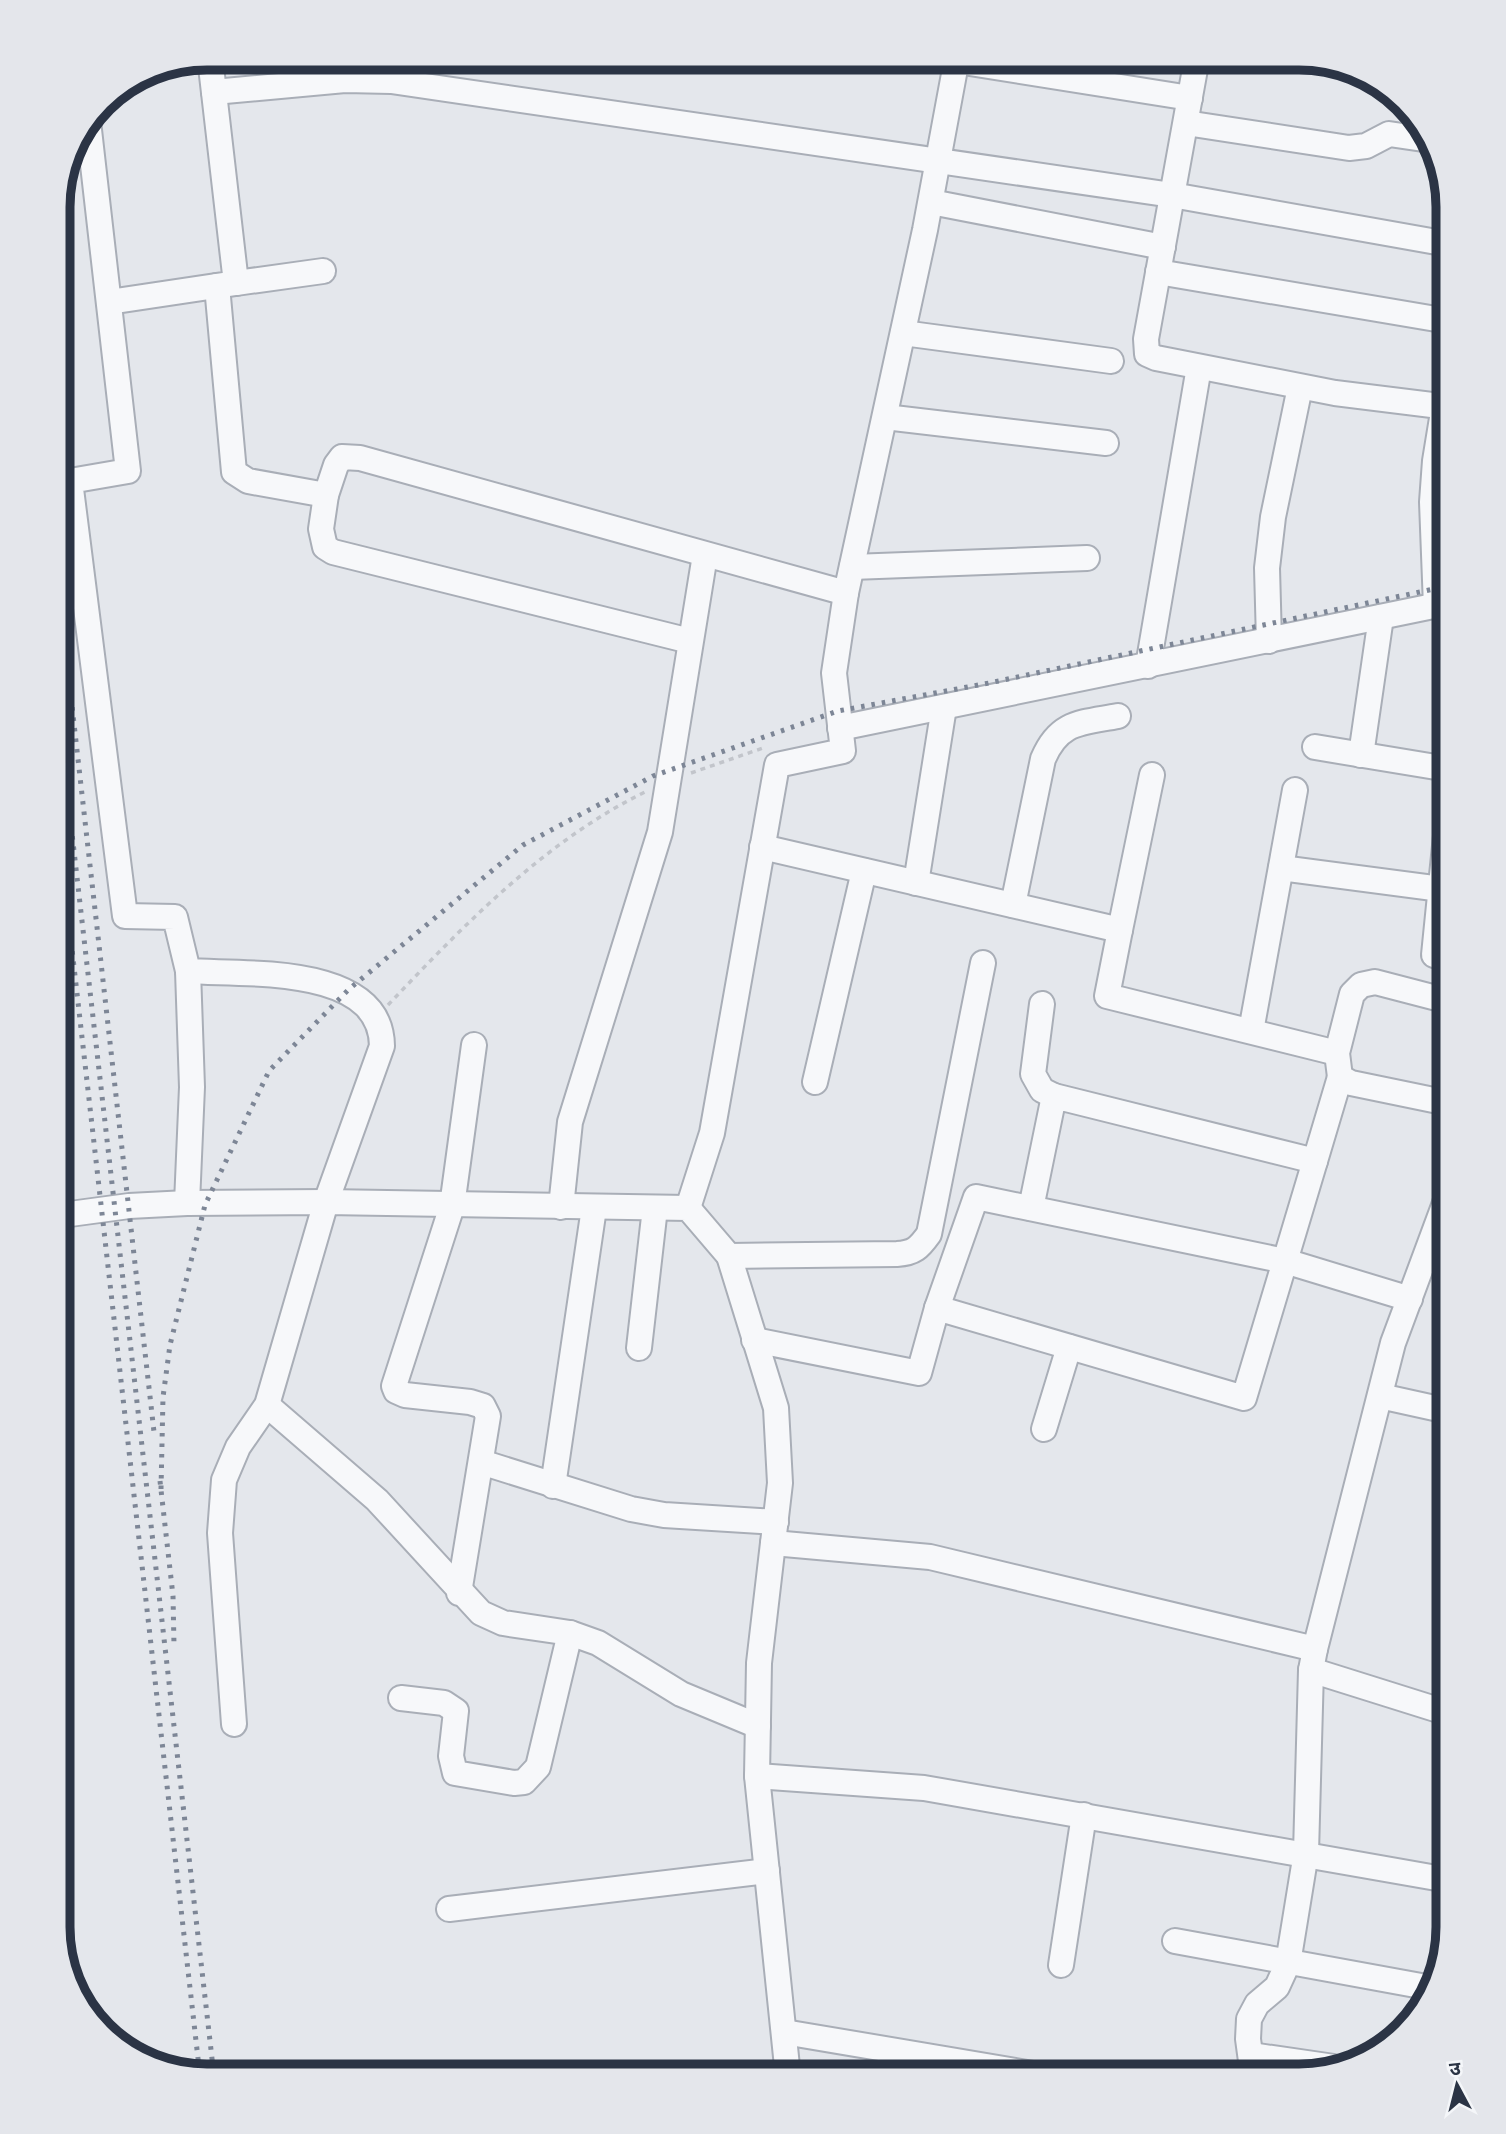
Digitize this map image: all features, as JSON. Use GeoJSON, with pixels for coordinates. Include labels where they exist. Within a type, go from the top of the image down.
{"type":"FeatureCollection","features":[{"type":"Feature","properties":{"kind":"street"},"geometry":{"type":"LineString","coordinates":[[211,70],[227,284],[234,472],[247,481],[326,495]]}},
{"type":"Feature","properties":{"kind":"street"},"geometry":{"type":"LineString","coordinates":[[214,92],[331,70],[1172,195],[1436,242]]}},
{"type":"Feature","properties":{"kind":"street"},"geometry":{"type":"LineString","coordinates":[[688,1208],[712,1133],[777,765],[843,751],[834,673],[846,593],[940,160],[955,70]]}},
{"type":"Feature","properties":{"kind":"street"},"geometry":{"type":"LineString","coordinates":[[1018,70],[1190,98]]}},
{"type":"Feature","properties":{"kind":"street"},"geometry":{"type":"LineString","coordinates":[[1195,70],[1146,339],[1147,354],[1300,387],[1436,405]]}},
{"type":"Feature","properties":{"kind":"street"},"geometry":{"type":"LineString","coordinates":[[1186,123],[1349,148],[1366,146],[1389,134],[1418,138]]}},
{"type":"Feature","properties":{"kind":"street"},"geometry":{"type":"LineString","coordinates":[[90,135],[128,471],[70,481],[125,916],[175,917],[188,971],[192,1087],[187,1203]]}},
{"type":"Feature","properties":{"kind":"street"},"geometry":{"type":"LineString","coordinates":[[931,202],[1163,247]]}},
{"type":"Feature","properties":{"kind":"street"},"geometry":{"type":"LineString","coordinates":[[109,302],[323,271]]}},
{"type":"Feature","properties":{"kind":"street"},"geometry":{"type":"LineString","coordinates":[[1158,272],[1436,319]]}},
{"type":"Feature","properties":{"kind":"street"},"geometry":{"type":"LineString","coordinates":[[903,333],[1111,362]]}},
{"type":"Feature","properties":{"kind":"street"},"geometry":{"type":"LineString","coordinates":[[1148,666],[1199,367]]}},
{"type":"Feature","properties":{"kind":"street"},"geometry":{"type":"LineString","coordinates":[[1269,641],[1267,568],[1273,517],[1300,387]]}},
{"type":"Feature","properties":{"kind":"street"},"geometry":{"type":"LineString","coordinates":[[885,416],[1106,443]]}},
{"type":"Feature","properties":{"kind":"street"},"geometry":{"type":"LineString","coordinates":[[1436,452],[1436,475]]}},
{"type":"Feature","properties":{"kind":"street"},"geometry":{"type":"LineString","coordinates":[[690,640],[333,552],[325,547],[321,538],[326,495],[342,457],[360,458],[846,593]]}},
{"type":"Feature","properties":{"kind":"street"},"geometry":{"type":"LineString","coordinates":[[561,1207],[570,1122],[660,832],[666,781],[705,555]]}},
{"type":"Feature","properties":{"kind":"street"},"geometry":{"type":"LineString","coordinates":[[852,567],[1087,558]]}},
{"type":"Feature","properties":{"kind":"street"},"geometry":{"type":"LineString","coordinates":[[840,728],[1436,605]]}},
{"type":"Feature","properties":{"kind":"street"},"geometry":{"type":"LineString","coordinates":[[1361,755],[1381,617]]}},
{"type":"Feature","properties":{"kind":"street"},"geometry":{"type":"LineString","coordinates":[[916,883],[944,707]]}},
{"type":"Feature","properties":{"kind":"street"},"geometry":{"type":"LineString","coordinates":[[1013,905],[1043,759],[1051,740],[1074,725],[1118,716]]}},
{"type":"Feature","properties":{"kind":"street"},"geometry":{"type":"LineString","coordinates":[[1315,747],[1436,767]]}},
{"type":"Feature","properties":{"kind":"street"},"geometry":{"type":"LineString","coordinates":[[1152,775],[1107,996],[1251,1031],[1338,1065],[1351,1083],[1436,1101]]}},
{"type":"Feature","properties":{"kind":"street"},"geometry":{"type":"LineString","coordinates":[[1251,1031],[1295,790]]}},
{"type":"Feature","properties":{"kind":"street"},"geometry":{"type":"LineString","coordinates":[[762,847],[1120,930]]}},
{"type":"Feature","properties":{"kind":"street"},"geometry":{"type":"LineString","coordinates":[[1281,869],[1436,888]]}},
{"type":"Feature","properties":{"kind":"street"},"geometry":{"type":"LineString","coordinates":[[815,1082],[864,871]]}},
{"type":"Feature","properties":{"kind":"street"},"geometry":{"type":"LineString","coordinates":[[1436,936],[1436,956]]}},
{"type":"Feature","properties":{"kind":"street"},"geometry":{"type":"LineString","coordinates":[[729,1256],[897,1254],[913,1253],[921,1246],[929,1234],[983,963]]}},
{"type":"Feature","properties":{"kind":"street"},"geometry":{"type":"LineString","coordinates":[[188,971],[316,980],[348,990],[377,1016],[382,1028],[382,1046],[326,1202],[267,1405],[238,1447],[224,1480],[220,1507],[234,1724]]}},
{"type":"Feature","properties":{"kind":"street"},"geometry":{"type":"LineString","coordinates":[[937,1308],[1244,1398],[1315,1161],[1352,994],[1361,985],[1375,982],[1436,998]]}},
{"type":"Feature","properties":{"kind":"street"},"geometry":{"type":"LineString","coordinates":[[1042,1004],[1033,1074],[1042,1090],[1054,1096],[1315,1161]]}},
{"type":"Feature","properties":{"kind":"street"},"geometry":{"type":"LineString","coordinates":[[459,1593],[488,1416],[483,1406],[470,1402],[405,1395],[396,1391],[394,1386],[452,1206],[474,1045]]}},
{"type":"Feature","properties":{"kind":"street"},"geometry":{"type":"LineString","coordinates":[[1031,1208],[1054,1096]]}},
{"type":"Feature","properties":{"kind":"street"},"geometry":{"type":"LineString","coordinates":[[754,1340],[919,1374],[937,1308],[976,1197],[1285,1261],[1410,1299]]}},
{"type":"Feature","properties":{"kind":"street"},"geometry":{"type":"LineString","coordinates":[[70,1212],[187,1203],[326,1202],[688,1208],[729,1256],[776,1408],[780,1483],[760,1663],[757,1776],[787,2064]]}},
{"type":"Feature","properties":{"kind":"street"},"geometry":{"type":"LineString","coordinates":[[553,1486],[594,1208]]}},
{"type":"Feature","properties":{"kind":"street"},"geometry":{"type":"LineString","coordinates":[[639,1348],[655,1208]]}},
{"type":"Feature","properties":{"kind":"street"},"geometry":{"type":"LineString","coordinates":[[1252,2064],[1249,2019],[1257,2004],[1278,1987],[1288,1963],[1306,1853],[1313,1660],[1393,1343],[1436,1228]]}},
{"type":"Feature","properties":{"kind":"street"},"geometry":{"type":"LineString","coordinates":[[1044,1429],[1069,1347]]}},
{"type":"Feature","properties":{"kind":"street"},"geometry":{"type":"LineString","coordinates":[[1380,1396],[1436,1408]]}},
{"type":"Feature","properties":{"kind":"street"},"geometry":{"type":"LineString","coordinates":[[267,1405],[377,1500],[459,1593],[481,1613],[503,1623],[570,1633],[598,1643],[704,1707],[758,1726]]}},
{"type":"Feature","properties":{"kind":"street"},"geometry":{"type":"LineString","coordinates":[[481,1462],[601,1502],[664,1515],[930,1557],[1313,1660],[1436,1708]]}},
{"type":"Feature","properties":{"kind":"street"},"geometry":{"type":"LineString","coordinates":[[401,1698],[444,1703],[456,1711],[451,1756],[455,1773],[489,1780],[524,1782],[538,1767],[570,1633]]}},
{"type":"Feature","properties":{"kind":"street"},"geometry":{"type":"LineString","coordinates":[[757,1776],[925,1788],[1436,1878]]}},
{"type":"Feature","properties":{"kind":"street"},"geometry":{"type":"LineString","coordinates":[[1061,1965],[1084,1815]]}},
{"type":"Feature","properties":{"kind":"street"},"geometry":{"type":"LineString","coordinates":[[449,1909],[767,1871]]}},
{"type":"Feature","properties":{"kind":"street"},"geometry":{"type":"LineString","coordinates":[[1175,1941],[1423,1986]]}},
{"type":"Feature","properties":{"kind":"street"},"geometry":{"type":"LineString","coordinates":[[784,2032],[974,2064]]}},
{"type":"Feature","properties":{"kind":"path"},"geometry":{"type":"LineString","coordinates":[[377,1016],[460,928],[548,855],[617,806],[666,781],[773,744],[777,765]]}},
{"type":"Feature","properties":{"kind":"railway"},"geometry":{"type":"LineString","coordinates":[[161,1489],[163,1397],[170,1345],[205,1205],[269,1071],[348,990],[523,845],[653,776],[838,711],[989,683],[1436,589]]}},
{"type":"Feature","properties":{"kind":"railway"},"geometry":{"type":"LineString","coordinates":[[70,688],[154,1432]]}},
{"type":"Feature","properties":{"kind":"railway"},"geometry":{"type":"LineString","coordinates":[[70,816],[213,2064]]}},
{"type":"Feature","properties":{"kind":"railway"},"geometry":{"type":"LineString","coordinates":[[70,932],[199,2064]]}},
{"type":"Feature","properties":{"kind":"railway"},"geometry":{"type":"LineString","coordinates":[[160,1481],[173,1596],[174,1645]]}}]}
